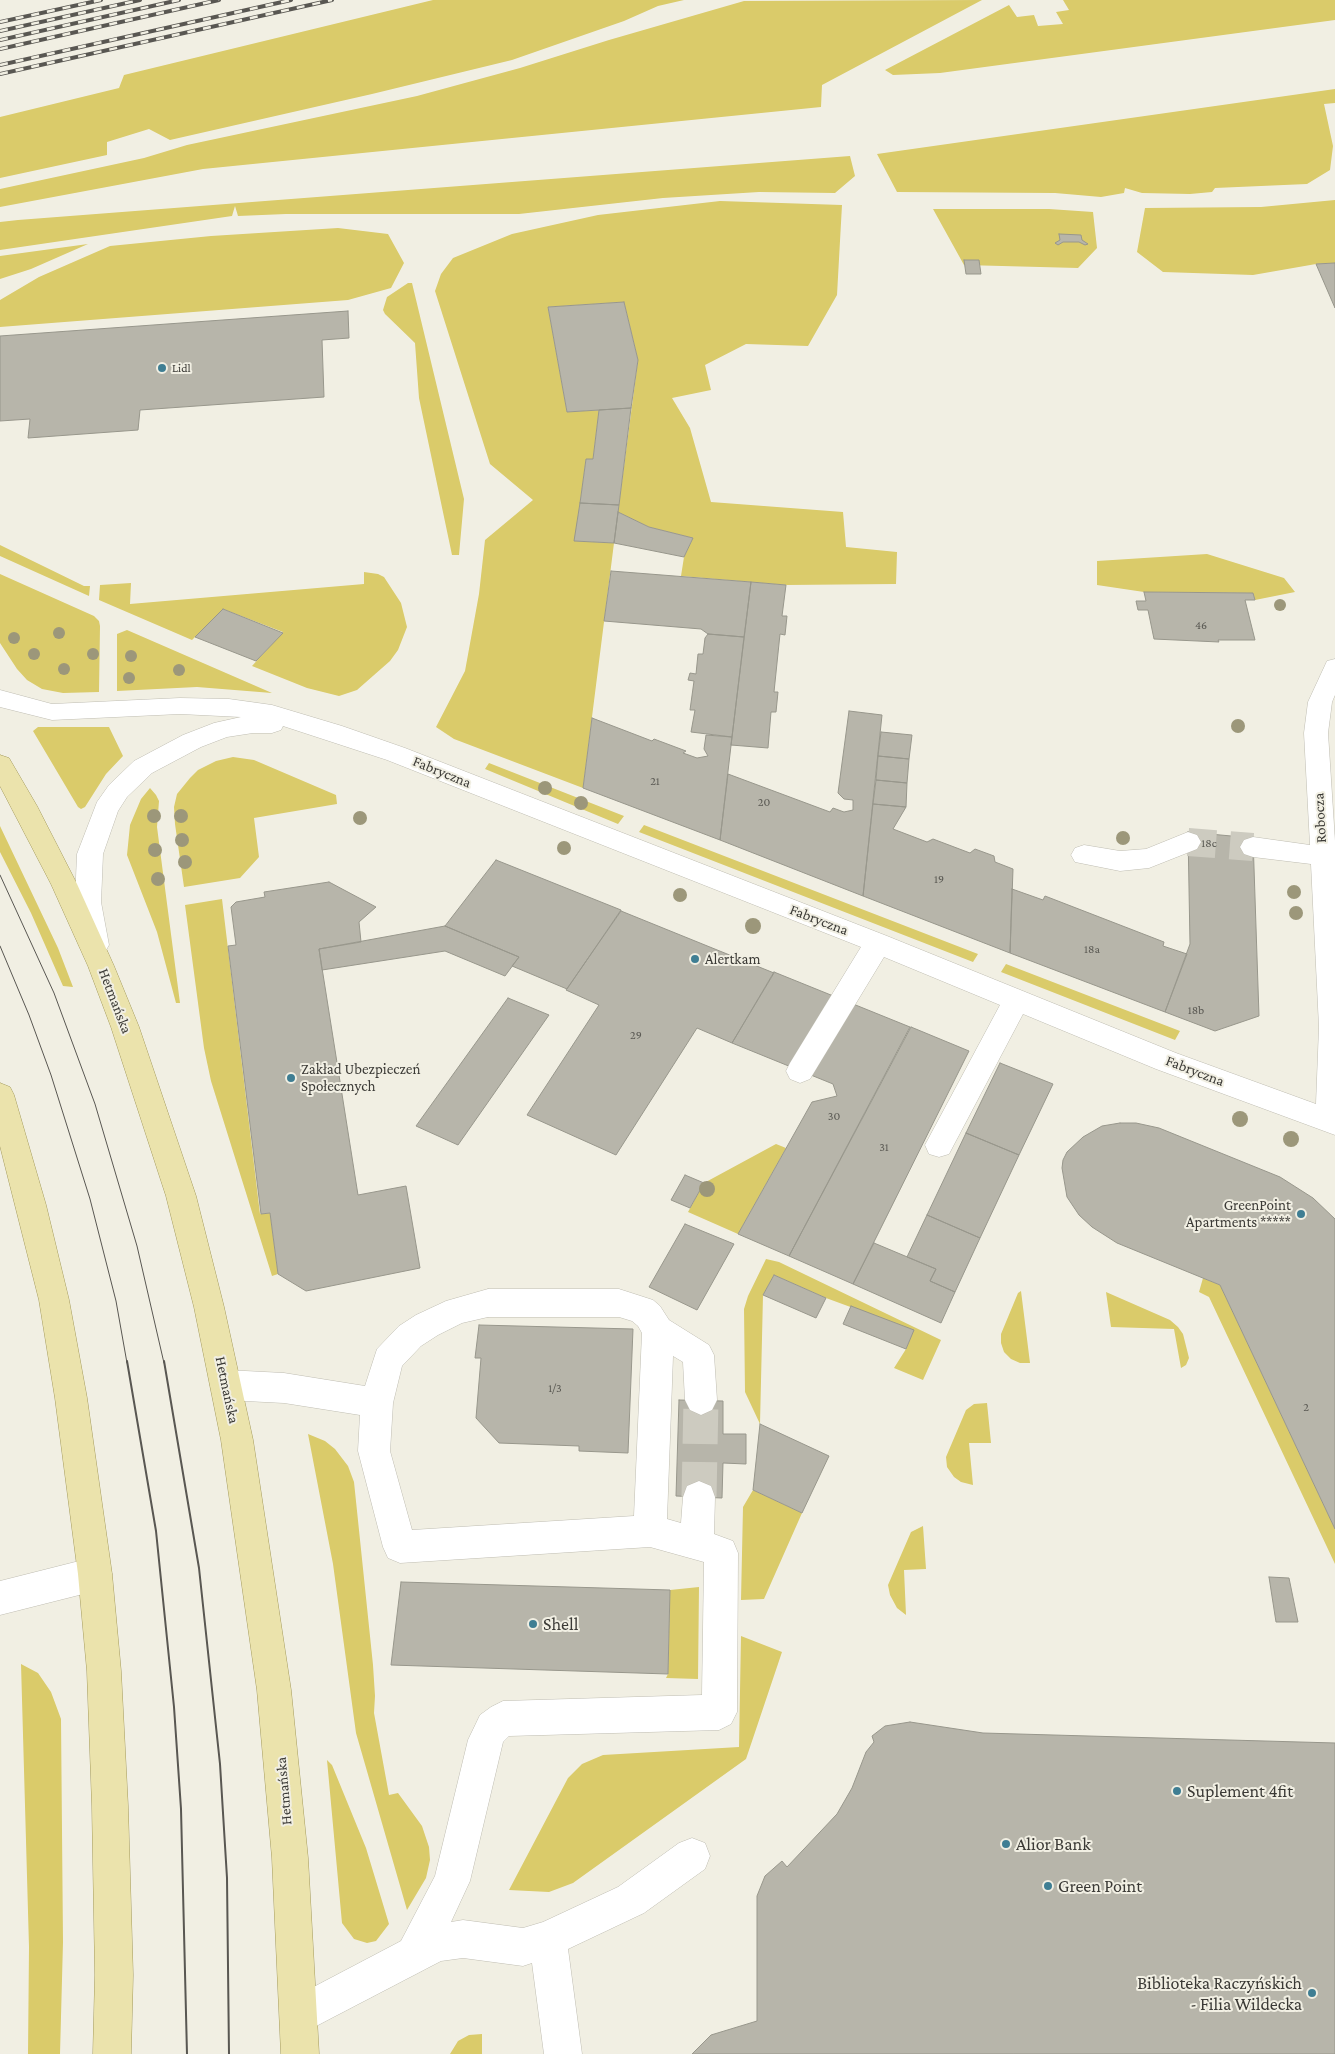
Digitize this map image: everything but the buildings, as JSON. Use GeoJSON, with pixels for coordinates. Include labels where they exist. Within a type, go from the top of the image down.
{"type":"FeatureCollection","features":[{"type":"Feature","properties":{"kind":"main road","name":"Hetmańska"},"geometry":{"type":"LineString","coordinates":[[0,764],[51,857],[101,966],[134,1052],[181,1196],[226,1385],[246,1489],[274,1690],[286,1812],[300,2054]]}},
{"type":"Feature","properties":{"kind":"main road"},"geometry":{"type":"LineString","coordinates":[[0,1095],[31,1205],[54,1300],[71,1398],[95,1574],[104,1671],[110,1806],[114,1975],[112,2054]]}},
{"type":"Feature","properties":{"kind":"street","name":"Robocza"},"geometry":{"type":"LineString","coordinates":[[1333,1122],[1333,1033],[1316,745],[1327,715],[1323,692],[1335,667]]}},
{"type":"Feature","properties":{"kind":"street","name":"Fabryczna"},"geometry":{"type":"LineString","coordinates":[[0,698],[20,706],[52,712],[180,706],[229,707],[272,714],[333,732],[396,754],[878,943],[1166,1061],[1333,1122]]}},
{"type":"Feature","properties":{"kind":"street","name":"Fabryczna"},"geometry":{"type":"LineString","coordinates":[[101,966],[90,922],[88,902],[90,854],[106,809],[118,791],[155,760],[192,741],[215,732],[253,724],[301,723]]}},
{"type":"Feature","properties":{"kind":"street"},"geometry":{"type":"LineString","coordinates":[[1084,855],[1120,861],[1136,860],[1149,858],[1188,842]]}},
{"type":"Feature","properties":{"kind":"street"},"geometry":{"type":"LineString","coordinates":[[1253,847],[1322,856]]}},
{"type":"Feature","properties":{"kind":"street"},"geometry":{"type":"LineString","coordinates":[[800,1071],[878,943]]}},
{"type":"Feature","properties":{"kind":"street"},"geometry":{"type":"LineString","coordinates":[[939,1145],[1017,999]]}},
{"type":"Feature","properties":{"kind":"street"},"geometry":{"type":"LineString","coordinates":[[414,1954],[452,1882],[486,1740],[492,1727],[503,1719],[719,1712],[721,1553],[697,1543],[650,1531],[400,1547],[374,1451],[377,1404],[388,1359],[400,1345],[426,1325],[474,1306],[488,1303],[619,1302],[642,1310],[649,1316],[658,1330],[698,1355],[701,1400]]}},
{"type":"Feature","properties":{"kind":"street"},"geometry":{"type":"LineString","coordinates":[[650,1531],[658,1330]]}},
{"type":"Feature","properties":{"kind":"street"},"geometry":{"type":"LineString","coordinates":[[226,1385],[284,1388],[377,1404]]}},
{"type":"Feature","properties":{"kind":"street"},"geometry":{"type":"LineString","coordinates":[[697,1543],[700,1497]]}},
{"type":"Feature","properties":{"kind":"street"},"geometry":{"type":"LineString","coordinates":[[0,1598],[95,1574]]}},
{"type":"Feature","properties":{"kind":"street"},"geometry":{"type":"LineString","coordinates":[[299,2016],[414,1954],[441,1942],[463,1939],[523,1947],[548,1939],[631,1900],[692,1856]]}},
{"type":"Feature","properties":{"kind":"street"},"geometry":{"type":"LineString","coordinates":[[548,1939],[563,2054]]}},
{"type":"Feature","properties":{"kind":"shaded area"},"geometry":{"type":"Polygon","coordinates":[[[433,0],[684,0],[658,6],[624,21],[512,60],[170,140],[149,129],[107,142],[107,155],[0,178],[0,117],[119,88],[124,75],[433,0]]]}},
{"type":"Feature","properties":{"kind":"shaded area"},"geometry":{"type":"Polygon","coordinates":[[[982,0],[822,85],[821,107],[203,169],[0,207],[0,189],[144,158],[187,145],[417,96],[520,68],[744,1],[982,0]]]}},
{"type":"Feature","properties":{"kind":"shaded area"},"geometry":{"type":"Polygon","coordinates":[[[1063,0],[1335,0],[1335,20],[940,73],[893,75],[885,70],[1009,5],[1017,17],[1034,15],[1038,26],[1063,24],[1056,12],[1069,10],[1063,0]]]}},
{"type":"Feature","properties":{"kind":"shaded area"},"geometry":{"type":"Polygon","coordinates":[[[1335,89],[1335,103],[1324,104],[1333,146],[1330,170],[1307,184],[1215,188],[1212,192],[1190,194],[1142,193],[1125,188],[1124,193],[1101,197],[1055,193],[897,192],[877,154],[1335,89]]]}},
{"type":"Feature","properties":{"kind":"shaded area"},"geometry":{"type":"Polygon","coordinates":[[[850,156],[855,176],[835,193],[759,192],[663,198],[519,214],[286,214],[238,216],[235,206],[232,216],[0,250],[0,222],[18,220],[850,156]]]}},
{"type":"Feature","properties":{"kind":"shaded area"},"geometry":{"type":"Polygon","coordinates":[[[1335,200],[1335,263],[1316,264],[1253,275],[1163,272],[1137,252],[1145,208],[1261,207],[1335,200]]]}},
{"type":"Feature","properties":{"kind":"shaded area"},"geometry":{"type":"Polygon","coordinates":[[[720,201],[842,205],[837,295],[808,346],[746,344],[705,365],[711,390],[672,398],[690,428],[711,502],[843,512],[846,547],[897,552],[896,584],[786,585],[681,576],[684,557],[693,538],[649,527],[618,512],[638,360],[624,302],[548,307],[567,412],[599,410],[593,459],[586,459],[575,541],[614,543],[583,788],[454,739],[436,727],[465,671],[479,594],[485,540],[533,500],[490,464],[435,291],[441,274],[453,258],[512,234],[598,215],[720,201]]]}},
{"type":"Feature","properties":{"kind":"shaded area"},"geometry":{"type":"Polygon","coordinates":[[[933,209],[1049,209],[1093,212],[1097,248],[1078,268],[964,265],[933,209]]]}},
{"type":"Feature","properties":{"kind":"shaded area"},"geometry":{"type":"Polygon","coordinates":[[[338,228],[388,234],[404,263],[391,288],[348,300],[0,327],[0,300],[39,277],[110,246],[211,236],[338,228]]]}},
{"type":"Feature","properties":{"kind":"shaded area"},"geometry":{"type":"Polygon","coordinates":[[[88,244],[31,269],[0,279],[0,256],[88,244]]]}},
{"type":"Feature","properties":{"kind":"shaded area"},"geometry":{"type":"Polygon","coordinates":[[[408,283],[412,283],[464,499],[459,555],[452,555],[419,398],[415,343],[383,310],[387,297],[408,283]]]}},
{"type":"Feature","properties":{"kind":"shaded area"},"geometry":{"type":"Polygon","coordinates":[[[0,545],[84,586],[90,586],[89,596],[0,556],[0,545]]]}},
{"type":"Feature","properties":{"kind":"shaded area"},"geometry":{"type":"Polygon","coordinates":[[[1207,554],[1284,578],[1295,592],[1255,600],[1253,593],[1144,592],[1097,585],[1097,561],[1207,554]]]}},
{"type":"Feature","properties":{"kind":"shaded area"},"geometry":{"type":"Polygon","coordinates":[[[364,572],[384,577],[401,603],[407,627],[398,650],[390,661],[357,690],[339,696],[307,688],[252,666],[283,632],[223,609],[192,640],[99,600],[100,585],[131,583],[130,604],[364,584],[364,572]]]}},
{"type":"Feature","properties":{"kind":"shaded area"},"geometry":{"type":"Polygon","coordinates":[[[0,574],[94,616],[99,621],[99,692],[63,693],[42,689],[27,680],[17,669],[0,643],[0,574]]]}},
{"type":"Feature","properties":{"kind":"shaded area"},"geometry":{"type":"Polygon","coordinates":[[[127,630],[272,693],[197,687],[117,691],[117,634],[127,630]]]}},
{"type":"Feature","properties":{"kind":"shaded area"},"geometry":{"type":"Polygon","coordinates":[[[38,727],[109,727],[123,756],[106,774],[85,807],[81,809],[78,807],[33,731],[38,727]]]}},
{"type":"Feature","properties":{"kind":"shaded area"},"geometry":{"type":"Polygon","coordinates":[[[233,757],[254,760],[336,795],[337,804],[254,818],[259,857],[240,878],[184,887],[175,824],[174,807],[177,794],[198,770],[216,761],[233,757]]]}},
{"type":"Feature","properties":{"kind":"shaded area"},"geometry":{"type":"Polygon","coordinates":[[[489,763],[624,816],[618,824],[485,769],[489,763]]]}},
{"type":"Feature","properties":{"kind":"shaded area"},"geometry":{"type":"Polygon","coordinates":[[[150,788],[159,801],[157,827],[180,1003],[176,1003],[157,932],[127,855],[130,825],[141,799],[150,788]]]}},
{"type":"Feature","properties":{"kind":"shaded area"},"geometry":{"type":"Polygon","coordinates":[[[644,825],[978,954],[973,962],[639,832],[644,825]]]}},
{"type":"Feature","properties":{"kind":"shaded area"},"geometry":{"type":"Polygon","coordinates":[[[0,826],[58,948],[73,987],[63,986],[31,913],[0,852],[0,826]]]}},
{"type":"Feature","properties":{"kind":"shaded area"},"geometry":{"type":"Polygon","coordinates":[[[222,899],[260,1214],[270,1213],[278,1274],[272,1276],[211,1081],[204,1048],[185,905],[222,899]]]}},
{"type":"Feature","properties":{"kind":"shaded area"},"geometry":{"type":"Polygon","coordinates":[[[1006,964],[1180,1031],[1175,1040],[1001,972],[1006,964]]]}},
{"type":"Feature","properties":{"kind":"shaded area"},"geometry":{"type":"Polygon","coordinates":[[[776,1144],[786,1148],[738,1234],[688,1212],[704,1183],[776,1144]]]}},
{"type":"Feature","properties":{"kind":"shaded area"},"geometry":{"type":"Polygon","coordinates":[[[766,1259],[779,1262],[941,1340],[923,1380],[894,1368],[906,1349],[913,1330],[826,1298],[774,1275],[763,1295],[760,1424],[745,1392],[744,1309],[748,1296],[766,1259]]]}},
{"type":"Feature","properties":{"kind":"shaded area"},"geometry":{"type":"Polygon","coordinates":[[[1203,1278],[1220,1285],[1335,1529],[1335,1564],[1209,1297],[1199,1292],[1203,1278]]]}},
{"type":"Feature","properties":{"kind":"shaded area"},"geometry":{"type":"Polygon","coordinates":[[[1021,1291],[1030,1363],[1020,1363],[1011,1359],[1004,1352],[1001,1343],[1001,1334],[1018,1293],[1021,1291]]]}},
{"type":"Feature","properties":{"kind":"shaded area"},"geometry":{"type":"Polygon","coordinates":[[[1106,1292],[1170,1320],[1178,1327],[1183,1334],[1189,1358],[1186,1365],[1181,1368],[1174,1329],[1111,1327],[1106,1292]]]}},
{"type":"Feature","properties":{"kind":"shaded area"},"geometry":{"type":"Polygon","coordinates":[[[987,1403],[991,1443],[969,1443],[973,1485],[961,1482],[954,1477],[947,1467],[946,1457],[966,1410],[974,1404],[987,1403]]]}},
{"type":"Feature","properties":{"kind":"shaded area"},"geometry":{"type":"Polygon","coordinates":[[[308,1434],[325,1441],[335,1449],[348,1466],[354,1482],[373,1665],[374,1713],[389,1795],[398,1793],[422,1826],[429,1847],[430,1860],[426,1878],[407,1910],[356,1733],[333,1564],[308,1434]]]}},
{"type":"Feature","properties":{"kind":"shaded area"},"geometry":{"type":"Polygon","coordinates":[[[753,1490],[802,1513],[764,1599],[741,1600],[743,1507],[753,1490]]]}},
{"type":"Feature","properties":{"kind":"shaded area"},"geometry":{"type":"Polygon","coordinates":[[[923,1526],[926,1569],[904,1570],[906,1615],[897,1608],[890,1595],[888,1585],[911,1532],[923,1526]]]}},
{"type":"Feature","properties":{"kind":"shaded area"},"geometry":{"type":"Polygon","coordinates":[[[699,1587],[698,1679],[666,1678],[668,1674],[670,1590],[699,1587]]]}},
{"type":"Feature","properties":{"kind":"shaded area"},"geometry":{"type":"Polygon","coordinates":[[[741,1636],[782,1652],[746,1759],[573,1883],[549,1892],[509,1890],[568,1778],[582,1764],[603,1755],[739,1747],[741,1636]]]}},
{"type":"Feature","properties":{"kind":"shaded area"},"geometry":{"type":"Polygon","coordinates":[[[21,1664],[38,1673],[51,1692],[61,1719],[63,1942],[60,2054],[28,2054],[29,1947],[21,1664]]]}},
{"type":"Feature","properties":{"kind":"shaded area"},"geometry":{"type":"Polygon","coordinates":[[[327,1760],[332,1765],[366,1848],[389,1924],[376,1941],[367,1943],[354,1939],[342,1923],[327,1760]]]}},
{"type":"Feature","properties":{"kind":"shaded area"},"geometry":{"type":"Polygon","coordinates":[[[482,2034],[482,2054],[450,2054],[458,2041],[469,2035],[482,2034]]]}},
{"type":"Feature","properties":{"kind":"tunnel"},"geometry":{"type":"LineString","coordinates":[[1188,842],[1253,847]]}},
{"type":"Feature","properties":{"kind":"tunnel"},"geometry":{"type":"LineString","coordinates":[[699,1497],[701,1400]]}},
{"type":"Feature","properties":{"kind":"tram line"},"geometry":{"type":"LineString","coordinates":[[0,875],[54,993],[95,1104],[137,1246],[164,1363]]}},
{"type":"Feature","properties":{"kind":"tram line"},"geometry":{"type":"LineString","coordinates":[[0,946],[29,1015],[51,1075],[90,1199],[116,1301],[127,1363]]}},
{"type":"Feature","properties":{"kind":"tram line"},"geometry":{"type":"LineString","coordinates":[[127,1361],[156,1531],[174,1707],[181,1809],[187,2054]]}},
{"type":"Feature","properties":{"kind":"tram line"},"geometry":{"type":"LineString","coordinates":[[164,1361],[199,1568],[220,1764],[227,1878],[229,2054]]}},
{"type":"Feature","properties":{"kind":"railway"},"geometry":{"type":"LineString","coordinates":[[0,22],[101,0]]}},
{"type":"Feature","properties":{"kind":"railway"},"geometry":{"type":"LineString","coordinates":[[0,31],[140,0]]}},
{"type":"Feature","properties":{"kind":"railway"},"geometry":{"type":"LineString","coordinates":[[0,40],[179,0]]}},
{"type":"Feature","properties":{"kind":"railway"},"geometry":{"type":"LineString","coordinates":[[0,49],[219,0]]}},
{"type":"Feature","properties":{"kind":"railway"},"geometry":{"type":"LineString","coordinates":[[0,65],[291,0]]}},
{"type":"Feature","properties":{"kind":"railway"},"geometry":{"type":"LineString","coordinates":[[0,74],[332,0]]}},
{"type":"Feature","properties":{"kind":"place","name":"Lidl"},"geometry":{"type":"Point","coordinates":[162,368]}},
{"type":"Feature","properties":{"kind":"place","name":"Alertkam"},"geometry":{"type":"Point","coordinates":[695,959]}},
{"type":"Feature","properties":{"kind":"place","name":"Zakład Ubezpieczeń Społecznych"},"geometry":{"type":"Point","coordinates":[291,1078]}},
{"type":"Feature","properties":{"kind":"place","name":"GreenPoint Apartments *****"},"geometry":{"type":"Point","coordinates":[1301,1214]}},
{"type":"Feature","properties":{"kind":"place","name":"Shell"},"geometry":{"type":"Point","coordinates":[533,1624]}},
{"type":"Feature","properties":{"kind":"place","name":"Suplement 4fit"},"geometry":{"type":"Point","coordinates":[1177,1791]}},
{"type":"Feature","properties":{"kind":"place","name":"Alior Bank"},"geometry":{"type":"Point","coordinates":[1006,1844]}},
{"type":"Feature","properties":{"kind":"place","name":"Green Point"},"geometry":{"type":"Point","coordinates":[1048,1886]}},
{"type":"Feature","properties":{"kind":"place","name":"Biblioteka Raczyńskich - Filia Wildecka"},"geometry":{"type":"Point","coordinates":[1312,1993]}}]}
